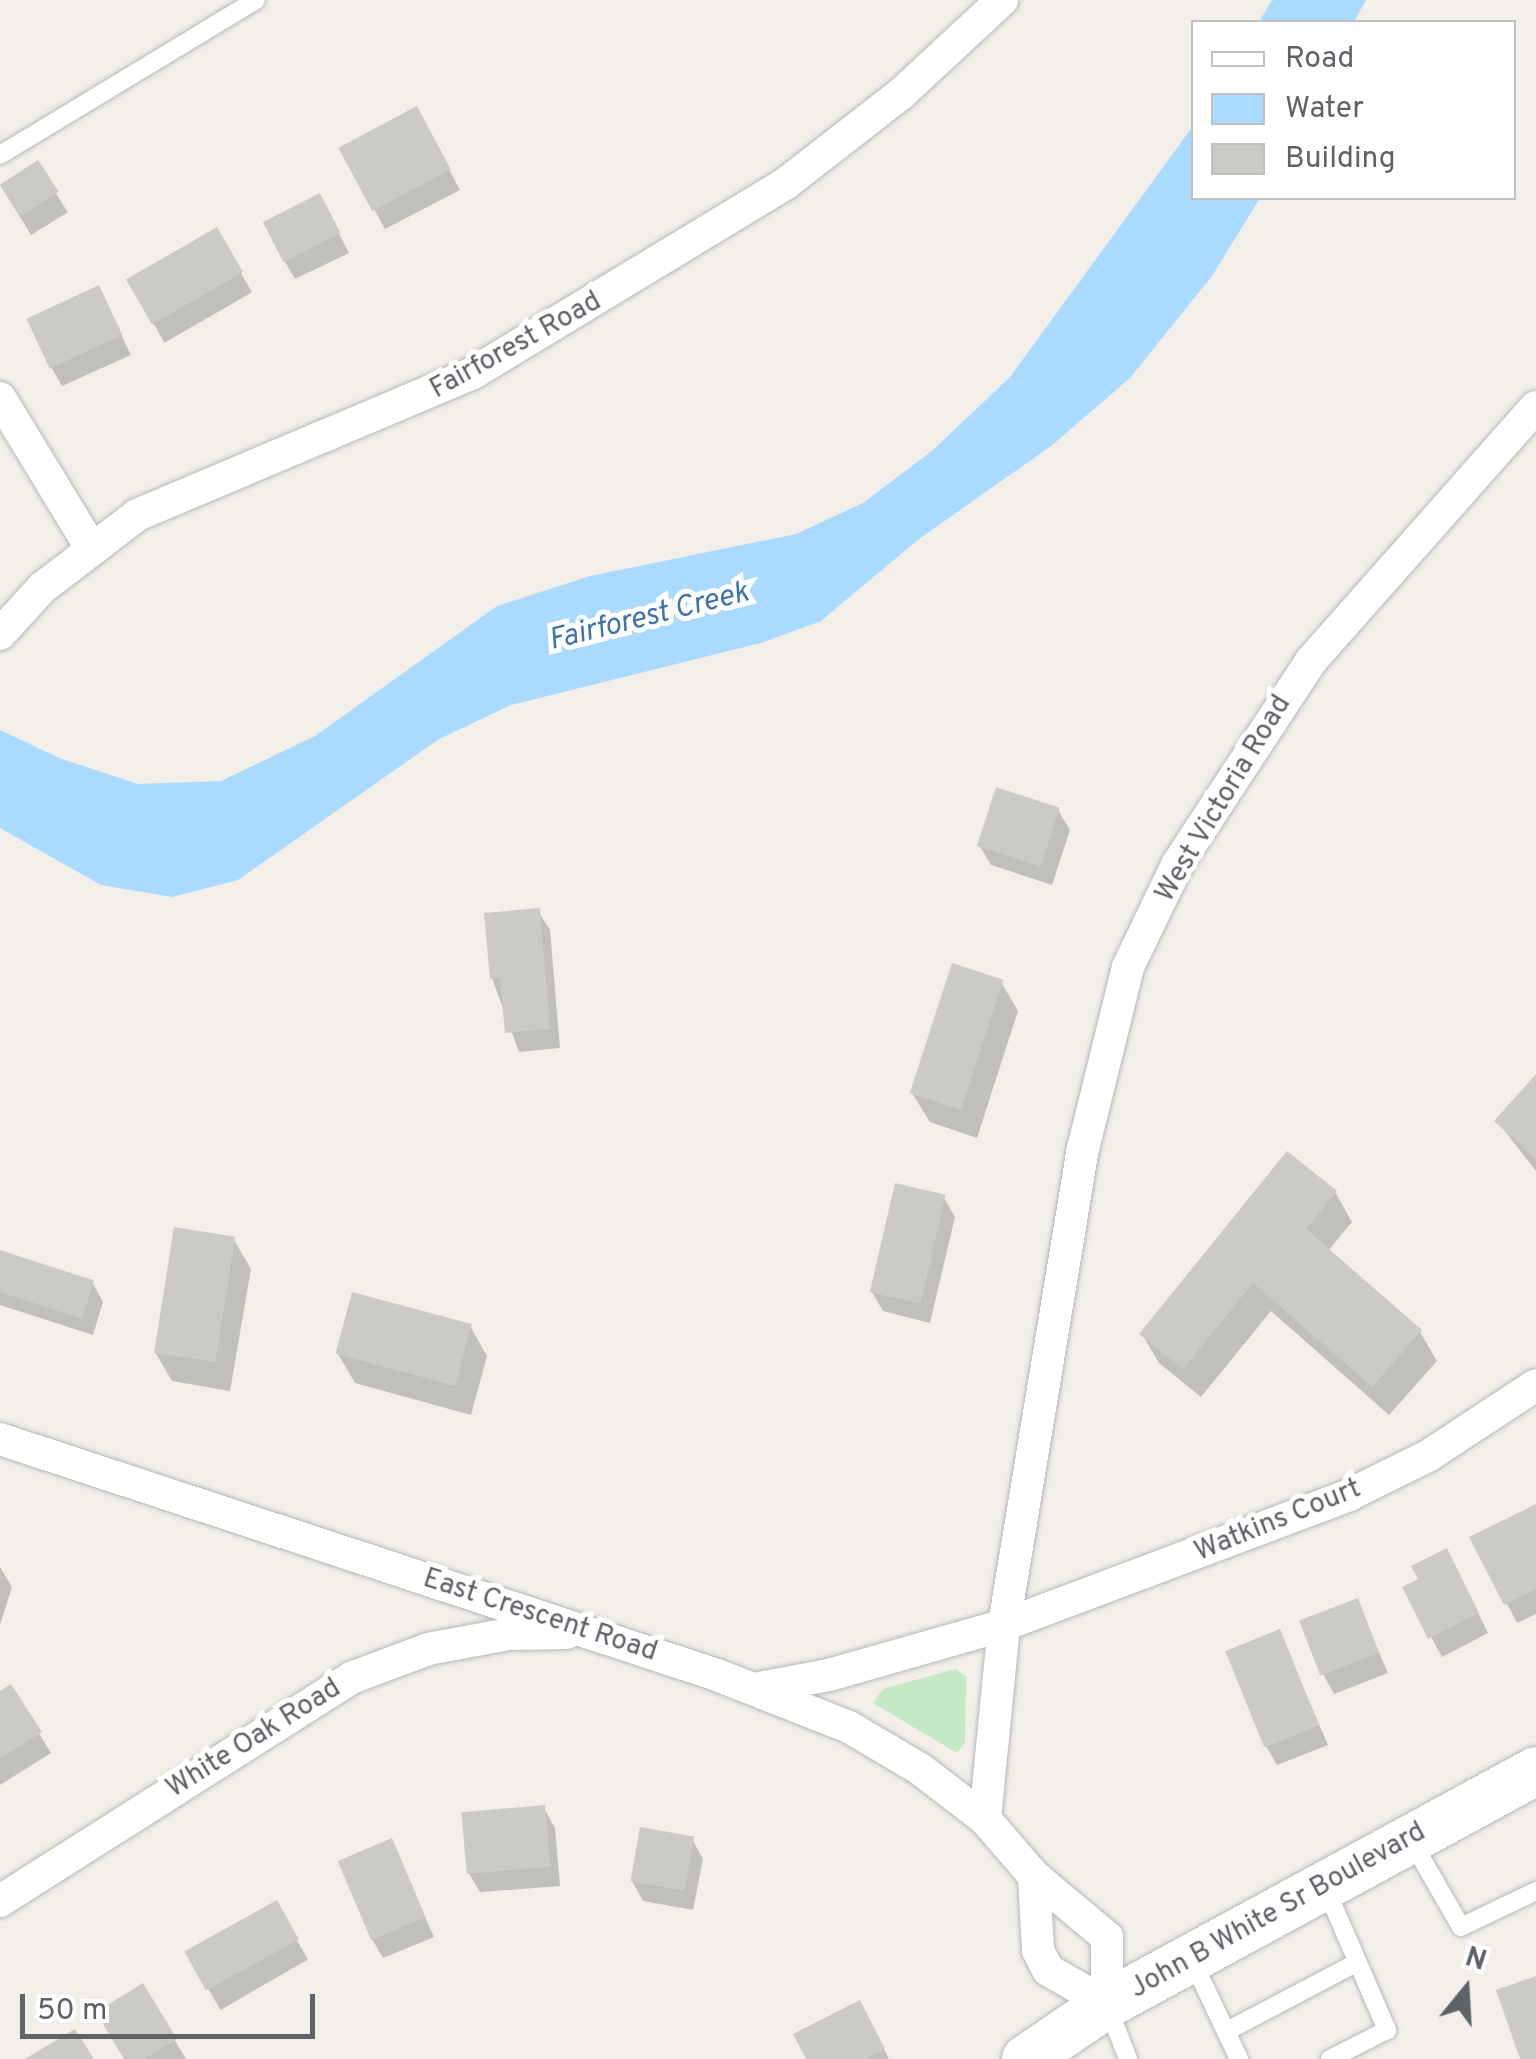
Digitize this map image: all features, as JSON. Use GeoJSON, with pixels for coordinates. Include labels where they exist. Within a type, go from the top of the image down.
{"type":"FeatureCollection","features":[{"type":"Feature","properties":{"kind":"main road","name":"John B White Sr Boulevard"},"geometry":{"type":"LineString","coordinates":[[1026,2059],[1107,2004],[1326,1889],[1536,1771]]}},
{"type":"Feature","properties":{"kind":"street","name":"Fairforest Road"},"geometry":{"type":"LineString","coordinates":[[0,634],[90,546],[187,488],[403,407],[542,336],[812,165],[1002,0]]}},
{"type":"Feature","properties":{"kind":"street"},"geometry":{"type":"LineString","coordinates":[[0,398],[90,546]]}},
{"type":"Feature","properties":{"kind":"street","name":"West Victoria Road"},"geometry":{"type":"LineString","coordinates":[[985,1818],[1004,1625],[1083,1149],[1128,967],[1177,865],[1312,661],[1536,406]]}},
{"type":"Feature","properties":{"kind":"street","name":"Watkins Court"},"geometry":{"type":"LineString","coordinates":[[1004,1625],[1349,1494],[1428,1456],[1536,1385]]}},
{"type":"Feature","properties":{"kind":"street","name":"East Crescent Road"},"geometry":{"type":"LineString","coordinates":[[0,1439],[592,1632],[849,1727],[920,1768],[985,1818],[1034,1876],[1107,1937],[1107,2004]]}},
{"type":"Feature","properties":{"kind":"street"},"geometry":{"type":"LineString","coordinates":[[754,1689],[829,1675],[1004,1625]]}},
{"type":"Feature","properties":{"kind":"street","name":"White Oak Road"},"geometry":{"type":"LineString","coordinates":[[0,1901],[351,1678],[428,1649],[509,1634],[592,1632]]}},
{"type":"Feature","properties":{"kind":"street"},"geometry":{"type":"LineString","coordinates":[[1034,1876],[1038,1950],[1048,1970],[1107,2004]]}},
{"type":"Feature","properties":{"kind":"lane"},"geometry":{"type":"LineString","coordinates":[[0,155],[256,0]]}},
{"type":"Feature","properties":{"kind":"lane"},"geometry":{"type":"LineString","coordinates":[[1411,1840],[1461,1927],[1536,1891]]}},
{"type":"Feature","properties":{"kind":"lane"},"geometry":{"type":"LineString","coordinates":[[1326,1889],[1354,1964],[1387,2030],[1330,2059]]}},
{"type":"Feature","properties":{"kind":"lane"},"geometry":{"type":"LineString","coordinates":[[1192,1959],[1239,2059]]}},
{"type":"Feature","properties":{"kind":"lane"},"geometry":{"type":"LineString","coordinates":[[1227,2031],[1354,1964]]}},
{"type":"Feature","properties":{"kind":"lane"},"geometry":{"type":"LineString","coordinates":[[1107,2004],[1128,2059]]}},
{"type":"Feature","properties":{"kind":"green space"},"geometry":{"type":"Polygon","coordinates":[[[955,1669],[966,1676],[965,1742],[957,1753],[873,1703],[883,1689],[955,1669]]]}},
{"type":"Feature","properties":{"kind":"water"},"geometry":{"type":"Polygon","coordinates":[[[1272,0],[1366,0],[1355,20],[1260,20],[1272,0]]]}},
{"type":"Feature","properties":{"kind":"water","name":"Fairforest Creek"},"geometry":{"type":"Polygon","coordinates":[[[1191,129],[1191,200],[1259,200],[1212,276],[1130,378],[1051,446],[919,539],[821,621],[761,643],[511,705],[439,739],[238,880],[172,897],[101,885],[0,828],[0,730],[59,758],[138,784],[221,781],[315,736],[497,606],[590,576],[796,534],[863,503],[933,450],[1010,377],[1191,129]]]}},
{"type":"Feature","properties":{"kind":"building"},"geometry":{"type":"Polygon","coordinates":[[[417,106],[451,170],[372,211],[338,148],[417,106]]]}},
{"type":"Feature","properties":{"kind":"building"},"geometry":{"type":"Polygon","coordinates":[[[38,160],[59,192],[21,216],[0,185],[38,160]]]}},
{"type":"Feature","properties":{"kind":"building"},"geometry":{"type":"Polygon","coordinates":[[[320,193],[340,233],[283,262],[263,222],[320,193]]]}},
{"type":"Feature","properties":{"kind":"building"},"geometry":{"type":"Polygon","coordinates":[[[217,227],[243,272],[152,325],[126,280],[217,227]]]}},
{"type":"Feature","properties":{"kind":"building"},"geometry":{"type":"Polygon","coordinates":[[[99,285],[122,335],[50,369],[26,319],[99,285]]]}},
{"type":"Feature","properties":{"kind":"building"},"geometry":{"type":"Polygon","coordinates":[[[996,787],[1060,808],[1041,867],[977,846],[996,787]]]}},
{"type":"Feature","properties":{"kind":"building"},"geometry":{"type":"Polygon","coordinates":[[[540,908],[550,1029],[505,1033],[500,978],[490,979],[484,913],[540,908]]]}},
{"type":"Feature","properties":{"kind":"building"},"geometry":{"type":"Polygon","coordinates":[[[952,963],[1003,980],[961,1110],[910,1093],[952,963]]]}},
{"type":"Feature","properties":{"kind":"building"},"geometry":{"type":"Polygon","coordinates":[[[1536,1074],[1536,1159],[1494,1121],[1536,1074]]]}},
{"type":"Feature","properties":{"kind":"building"},"geometry":{"type":"Polygon","coordinates":[[[1287,1151],[1337,1191],[1306,1229],[1422,1330],[1372,1387],[1253,1283],[1183,1369],[1139,1334],[1287,1151]]]}},
{"type":"Feature","properties":{"kind":"building"},"geometry":{"type":"Polygon","coordinates":[[[895,1183],[946,1195],[920,1304],[870,1292],[895,1183]]]}},
{"type":"Feature","properties":{"kind":"building"},"geometry":{"type":"Polygon","coordinates":[[[174,1227],[235,1237],[215,1362],[154,1352],[174,1227]]]}},
{"type":"Feature","properties":{"kind":"building"},"geometry":{"type":"Polygon","coordinates":[[[0,1250],[94,1281],[82,1319],[0,1292],[0,1250]]]}},
{"type":"Feature","properties":{"kind":"building"},"geometry":{"type":"Polygon","coordinates":[[[352,1292],[472,1324],[455,1386],[335,1354],[352,1292]]]}},
{"type":"Feature","properties":{"kind":"building"},"geometry":{"type":"Polygon","coordinates":[[[1536,1504],[1536,1589],[1504,1605],[1469,1537],[1536,1504]]]}},
{"type":"Feature","properties":{"kind":"building"},"geometry":{"type":"Polygon","coordinates":[[[1447,1548],[1479,1613],[1428,1639],[1402,1587],[1418,1579],[1411,1566],[1447,1548]]]}},
{"type":"Feature","properties":{"kind":"building"},"geometry":{"type":"Polygon","coordinates":[[[1358,1598],[1379,1653],[1320,1676],[1299,1621],[1358,1598]]]}},
{"type":"Feature","properties":{"kind":"building"},"geometry":{"type":"Polygon","coordinates":[[[1280,1629],[1319,1725],[1264,1748],[1225,1651],[1280,1629]]]}},
{"type":"Feature","properties":{"kind":"building"},"geometry":{"type":"Polygon","coordinates":[[[11,1684],[42,1732],[0,1759],[0,1691],[11,1684]]]}},
{"type":"Feature","properties":{"kind":"building"},"geometry":{"type":"Polygon","coordinates":[[[545,1805],[550,1867],[467,1874],[461,1812],[545,1805]]]}},
{"type":"Feature","properties":{"kind":"building"},"geometry":{"type":"Polygon","coordinates":[[[640,1827],[694,1837],[685,1891],[630,1881],[640,1827]]]}},
{"type":"Feature","properties":{"kind":"building"},"geometry":{"type":"Polygon","coordinates":[[[392,1838],[426,1917],[371,1940],[338,1861],[392,1838]]]}},
{"type":"Feature","properties":{"kind":"building"},"geometry":{"type":"Polygon","coordinates":[[[277,1900],[299,1939],[206,1991],[184,1951],[277,1900]]]}},
{"type":"Feature","properties":{"kind":"building"},"geometry":{"type":"Polygon","coordinates":[[[1536,1976],[1536,2059],[1520,2059],[1496,1990],[1536,1976]]]}},
{"type":"Feature","properties":{"kind":"building"},"geometry":{"type":"Polygon","coordinates":[[[143,1983],[177,2039],[144,2059],[124,2059],[96,2012],[143,1983]]]}},
{"type":"Feature","properties":{"kind":"building"},"geometry":{"type":"Polygon","coordinates":[[[860,2000],[885,2049],[866,2059],[806,2059],[793,2034],[860,2000]]]}},
{"type":"Feature","properties":{"kind":"building"},"geometry":{"type":"Polygon","coordinates":[[[75,2029],[94,2059],[25,2059],[75,2029]]]}}]}
